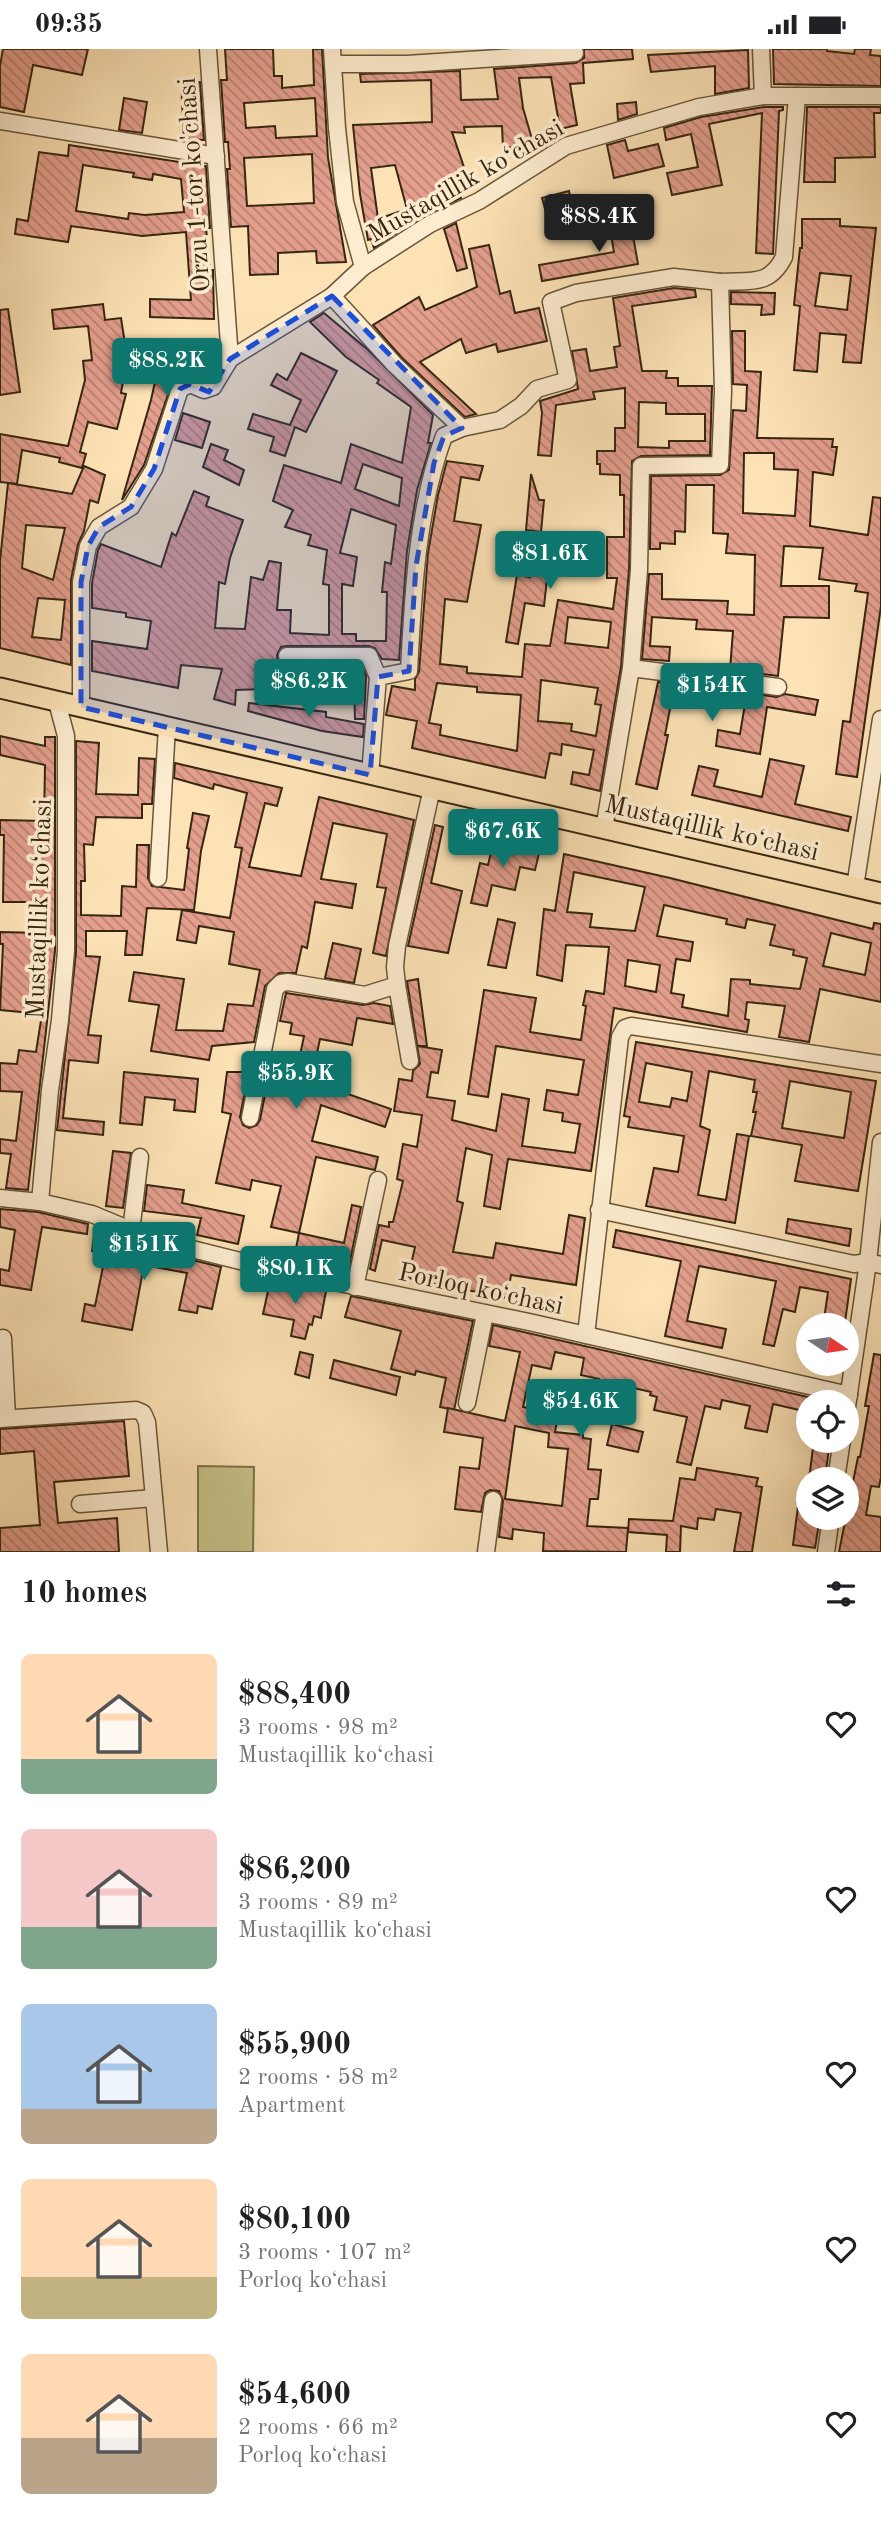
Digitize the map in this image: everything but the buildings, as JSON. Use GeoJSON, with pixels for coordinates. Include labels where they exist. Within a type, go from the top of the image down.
{"type":"FeatureCollection","features":[{"type":"Feature","properties":{"kind":"main road","name":"Mustaqillik koʻchasi"},"geometry":{"type":"LineString","coordinates":[[0,688],[881,893]]}},
{"type":"Feature","properties":{"kind":"street","name":"Orzu 1-tor ko'chasi"},"geometry":{"type":"LineString","coordinates":[[208,49],[230,359]]}},
{"type":"Feature","properties":{"kind":"street"},"geometry":{"type":"LineString","coordinates":[[761,49],[762,96]]}},
{"type":"Feature","properties":{"kind":"street"},"geometry":{"type":"LineString","coordinates":[[363,267],[345,202],[332,57],[407,64],[575,53]]}},
{"type":"Feature","properties":{"kind":"street","name":"Mustaqillik ko‘chasi"},"geometry":{"type":"LineString","coordinates":[[81,707],[81,582],[88,546],[99,527],[131,507],[154,469],[180,389],[190,384],[204,390],[213,387],[230,359],[332,296],[363,267],[430,224],[478,201],[566,146],[699,107],[762,96],[881,96]]}},
{"type":"Feature","properties":{"kind":"street"},"geometry":{"type":"LineString","coordinates":[[378,677],[409,671],[416,566],[435,463],[444,436],[462,428],[500,420],[521,406],[533,391],[568,380],[551,302],[576,293],[674,277],[720,282],[767,279],[777,271],[784,257],[797,96]]}},
{"type":"Feature","properties":{"kind":"street"},"geometry":{"type":"LineString","coordinates":[[0,121],[216,156]]}},
{"type":"Feature","properties":{"kind":"street"},"geometry":{"type":"LineString","coordinates":[[604,829],[631,668],[639,570],[641,466],[720,465],[723,391],[720,282]]}},
{"type":"Feature","properties":{"kind":"street"},"geometry":{"type":"LineString","coordinates":[[332,296],[394,365],[462,428]]}},
{"type":"Feature","properties":{"kind":"street"},"geometry":{"type":"LineString","coordinates":[[287,656],[369,656],[378,677],[370,775]]}},
{"type":"Feature","properties":{"kind":"street"},"geometry":{"type":"LineString","coordinates":[[631,668],[778,687]]}},
{"type":"Feature","properties":{"kind":"street","name":"Mustaqillik ko‘chasi"},"geometry":{"type":"LineString","coordinates":[[40,1202],[66,951],[66,736],[57,702]]}},
{"type":"Feature","properties":{"kind":"street"},"geometry":{"type":"LineString","coordinates":[[855,887],[881,719]]}},
{"type":"Feature","properties":{"kind":"street"},"geometry":{"type":"LineString","coordinates":[[158,878],[167,727]]}},
{"type":"Feature","properties":{"kind":"street"},"geometry":{"type":"LineString","coordinates":[[410,1061],[395,967],[397,946],[432,789]]}},
{"type":"Feature","properties":{"kind":"street"},"geometry":{"type":"LineString","coordinates":[[250,1118],[275,989],[281,983],[365,995],[397,985]]}},
{"type":"Feature","properties":{"kind":"street","name":"Porloq koʻchasi"},"geometry":{"type":"LineString","coordinates":[[586,1335],[620,1037],[625,1028],[631,1026],[881,1064]]}},
{"type":"Feature","properties":{"kind":"street"},"geometry":{"type":"LineString","coordinates":[[850,1390],[875,1263],[881,1142]]}},
{"type":"Feature","properties":{"kind":"street"},"geometry":{"type":"LineString","coordinates":[[131,1230],[140,1157]]}},
{"type":"Feature","properties":{"kind":"street"},"geometry":{"type":"LineString","coordinates":[[355,1287],[378,1180]]}},
{"type":"Feature","properties":{"kind":"street","name":"Porloq koʻchasi"},"geometry":{"type":"LineString","coordinates":[[0,1198],[40,1202],[92,1214],[152,1239],[226,1258],[586,1335],[804,1390]]}},
{"type":"Feature","properties":{"kind":"street"},"geometry":{"type":"LineString","coordinates":[[599,1210],[854,1264],[875,1263]]}},
{"type":"Feature","properties":{"kind":"street"},"geometry":{"type":"LineString","coordinates":[[467,1403],[485,1314]]}},
{"type":"Feature","properties":{"kind":"street"},"geometry":{"type":"LineString","coordinates":[[3,1338],[4,1419],[136,1410],[143,1413],[147,1422],[159,1552]]}},
{"type":"Feature","properties":{"kind":"street"},"geometry":{"type":"LineString","coordinates":[[80,1504],[154,1498]]}},
{"type":"Feature","properties":{"kind":"street"},"geometry":{"type":"LineString","coordinates":[[486,1552],[493,1500]]}},
{"type":"Feature","properties":{"kind":"street"},"geometry":{"type":"LineString","coordinates":[[825,1552],[829,1530]]}},
{"type":"Feature","properties":{"kind":"highlighted area"},"geometry":{"type":"Polygon","coordinates":[[[332,296],[462,428],[444,436],[434,463],[416,566],[409,671],[378,677],[370,775],[81,707],[81,582],[88,546],[99,527],[131,507],[154,469],[180,389],[190,384],[209,392],[230,359],[332,296]]]}},
{"type":"Feature","properties":{"kind":"shaded area"},"geometry":{"type":"Polygon","coordinates":[[[198,1466],[254,1467],[253,1552],[198,1552],[198,1466]]]}}]}
